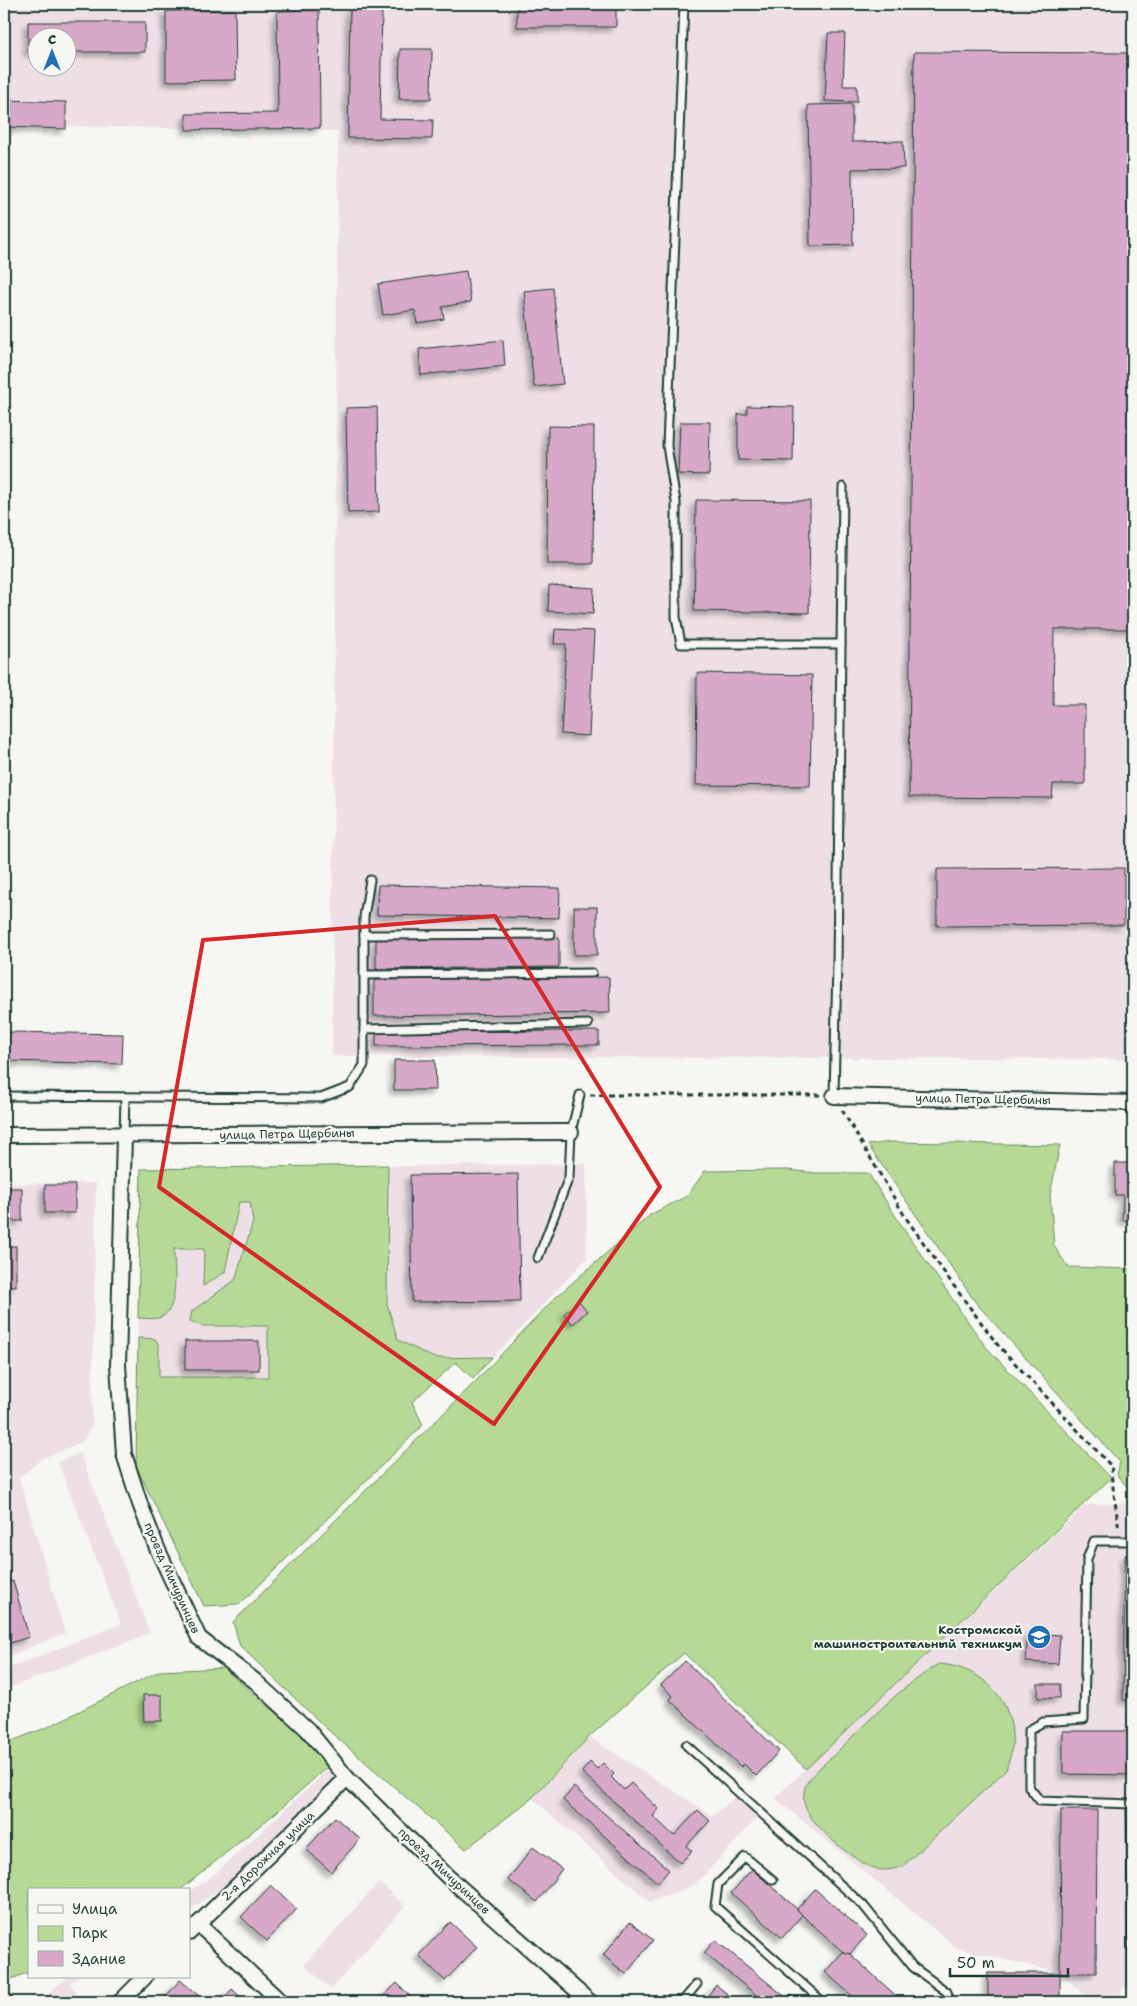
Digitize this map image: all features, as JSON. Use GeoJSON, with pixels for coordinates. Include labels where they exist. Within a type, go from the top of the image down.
{"type":"FeatureCollection","features":[{"type":"Feature","properties":{"kind":"street","name":"улица Петра Щербины"},"geometry":{"type":"LineString","coordinates":[[834,1096],[1133,1103]]}},
{"type":"Feature","properties":{"kind":"street","name":"улица Петра Щербины"},"geometry":{"type":"LineString","coordinates":[[4,1135],[124,1136],[571,1132]]}},
{"type":"Feature","properties":{"kind":"street","name":"проезд Мичуринцев"},"geometry":{"type":"LineString","coordinates":[[124,1136],[118,1365],[124,1454],[157,1548],[199,1638],[255,1681],[308,1730],[348,1778],[448,1876],[590,2002]]}},
{"type":"Feature","properties":{"kind":"street","name":"2-я Дорожная улица"},"geometry":{"type":"LineString","coordinates":[[194,1928],[348,1778]]}},
{"type":"Feature","properties":{"kind":"street"},"geometry":{"type":"LineString","coordinates":[[194,1928],[281,2002]]}},
{"type":"Feature","properties":{"kind":"street"},"geometry":{"type":"LineString","coordinates":[[120,2002],[144,1978]]}},
{"type":"Feature","properties":{"kind":"lane"},"geometry":{"type":"LineString","coordinates":[[684,4],[667,446],[676,502],[676,617],[681,644],[841,644]]}},
{"type":"Feature","properties":{"kind":"lane"},"geometry":{"type":"LineString","coordinates":[[834,1096],[843,487]]}},
{"type":"Feature","properties":{"kind":"lane"},"geometry":{"type":"LineString","coordinates":[[4,1096],[321,1098],[350,1087],[364,1065],[364,916],[370,880]]}},
{"type":"Feature","properties":{"kind":"lane"},"geometry":{"type":"LineString","coordinates":[[364,935],[551,934]]}},
{"type":"Feature","properties":{"kind":"lane"},"geometry":{"type":"LineString","coordinates":[[364,976],[592,973]]}},
{"type":"Feature","properties":{"kind":"lane"},"geometry":{"type":"LineString","coordinates":[[364,1029],[588,1024]]}},
{"type":"Feature","properties":{"kind":"lane"},"geometry":{"type":"LineString","coordinates":[[538,1258],[569,1177],[571,1132],[580,1095]]}},
{"type":"Feature","properties":{"kind":"lane"},"geometry":{"type":"LineString","coordinates":[[124,1136],[125,1097]]}},
{"type":"Feature","properties":{"kind":"lane"},"geometry":{"type":"LineString","coordinates":[[1133,1541],[1094,1541],[1087,1559],[1084,1720],[1043,1722],[1029,1730],[1029,1787],[1040,1802],[1132,1804],[1133,1987]]}},
{"type":"Feature","properties":{"kind":"lane"},"geometry":{"type":"LineString","coordinates":[[686,1745],[863,1905],[913,1966],[947,1992],[950,2002]]}},
{"type":"Feature","properties":{"kind":"lane"},"geometry":{"type":"LineString","coordinates":[[773,1880],[745,1857],[718,1884],[716,1906],[819,2001]]}},
{"type":"Feature","properties":{"kind":"lane"},"geometry":{"type":"LineString","coordinates":[[682,2002],[697,1984]]}},
{"type":"Feature","properties":{"kind":"path"},"geometry":{"type":"LineString","coordinates":[[580,1095],[834,1096],[906,1218],[950,1282],[997,1344],[1112,1467],[1111,1473],[1120,1541]]}},
{"type":"Feature","properties":{"kind":"highlighted area"},"geometry":{"type":"Polygon","coordinates":[[[495,916],[660,1187],[494,1424],[159,1187],[203,940],[495,916]]]}},
{"type":"Feature","properties":{"kind":"shaded area"},"geometry":{"type":"Polygon","coordinates":[[[4,4],[1133,4],[1133,1059],[332,1056],[338,131],[4,125],[4,4]]]}},
{"type":"Feature","properties":{"kind":"shaded area"},"geometry":{"type":"Polygon","coordinates":[[[586,1164],[587,1258],[473,1379],[456,1362],[412,1402],[423,1425],[240,1604],[204,1606],[136,1466],[141,1169],[586,1164]]]}},
{"type":"Feature","properties":{"kind":"shaded area"},"geometry":{"type":"Polygon","coordinates":[[[96,1183],[92,1425],[82,1442],[43,1458],[19,1478],[65,1633],[4,1658],[4,1184],[96,1183]]]}},
{"type":"Feature","properties":{"kind":"shaded area"},"geometry":{"type":"Polygon","coordinates":[[[80,1453],[150,1633],[4,1690],[4,1670],[121,1624],[58,1462],[80,1453]]]}},
{"type":"Feature","properties":{"kind":"shaded area","name":"Костромской машиностроительный техникум"},"geometry":{"type":"Polygon","coordinates":[[[1133,1503],[1133,1986],[1122,1987],[1120,2000],[1117,2002],[1092,2002],[1060,1973],[957,1948],[775,1798],[1085,1505],[1133,1503]]]}},
{"type":"Feature","properties":{"kind":"shaded area"},"geometry":{"type":"Polygon","coordinates":[[[589,1737],[713,1816],[735,1797],[758,1817],[695,1885],[650,1902],[532,1798],[589,1737]]]}},
{"type":"Feature","properties":{"kind":"shaded area"},"geometry":{"type":"Polygon","coordinates":[[[330,1768],[341,1779],[225,1886],[190,1909],[190,1891],[215,1874],[330,1768]]]}},
{"type":"Feature","properties":{"kind":"shaded area"},"geometry":{"type":"Polygon","coordinates":[[[379,1882],[405,1906],[331,1989],[304,1965],[379,1882]]]}},
{"type":"Feature","properties":{"kind":"shaded area"},"geometry":{"type":"Polygon","coordinates":[[[67,1978],[77,1978],[69,1983],[77,1992],[67,2002],[38,2002],[67,1978]]]}},
{"type":"Feature","properties":{"kind":"green space"},"geometry":{"type":"Polygon","coordinates":[[[891,1142],[1060,1145],[1050,1195],[1054,1246],[1068,1267],[1133,1269],[1133,1487],[1128,1488],[1117,1475],[1120,1462],[976,1303],[868,1145],[891,1142]]]}},
{"type":"Feature","properties":{"kind":"green space"},"geometry":{"type":"Polygon","coordinates":[[[388,1165],[387,1304],[398,1340],[434,1358],[492,1357],[473,1379],[456,1362],[412,1402],[423,1425],[240,1604],[204,1606],[136,1466],[138,1338],[155,1339],[159,1345],[159,1377],[268,1377],[268,1326],[202,1326],[190,1321],[192,1311],[235,1280],[253,1222],[250,1202],[239,1202],[225,1272],[203,1286],[204,1249],[174,1249],[175,1287],[171,1306],[167,1313],[159,1318],[138,1318],[141,1169],[388,1165]]]}},
{"type":"Feature","properties":{"kind":"green space"},"geometry":{"type":"Polygon","coordinates":[[[787,1170],[817,1173],[868,1173],[905,1231],[985,1346],[1111,1478],[806,1769],[684,1653],[589,1737],[532,1798],[466,1849],[327,1729],[240,1646],[233,1622],[472,1385],[555,1298],[650,1215],[687,1196],[705,1171],[787,1170]]]}},
{"type":"Feature","properties":{"kind":"green space"},"geometry":{"type":"Polygon","coordinates":[[[939,1664],[970,1672],[982,1679],[994,1689],[1002,1701],[1012,1730],[1012,1747],[1006,1770],[903,1866],[886,1870],[872,1868],[845,1851],[815,1822],[804,1802],[805,1787],[817,1770],[883,1707],[910,1684],[939,1664]]]}},
{"type":"Feature","properties":{"kind":"green space"},"geometry":{"type":"Polygon","coordinates":[[[223,1668],[317,1747],[327,1767],[279,1810],[182,1888],[28,1888],[28,1972],[4,1982],[4,1744],[48,1727],[159,1671],[223,1668]]]}},
{"type":"Feature","properties":{"kind":"building"},"geometry":{"type":"Polygon","coordinates":[[[358,4],[382,4],[380,119],[433,120],[432,139],[348,138],[350,7],[358,7],[358,4]]]}},
{"type":"Feature","properties":{"kind":"building"},"geometry":{"type":"Polygon","coordinates":[[[517,4],[616,4],[616,27],[517,27],[517,4]]]}},
{"type":"Feature","properties":{"kind":"building"},"geometry":{"type":"Polygon","coordinates":[[[235,10],[236,80],[166,81],[166,11],[235,10]]]}},
{"type":"Feature","properties":{"kind":"building"},"geometry":{"type":"Polygon","coordinates":[[[319,10],[320,128],[186,130],[186,114],[278,113],[277,11],[319,10]]]}},
{"type":"Feature","properties":{"kind":"building"},"geometry":{"type":"Polygon","coordinates":[[[28,22],[145,22],[145,52],[78,52],[78,28],[28,28],[28,22]]]}},
{"type":"Feature","properties":{"kind":"building"},"geometry":{"type":"Polygon","coordinates":[[[828,33],[845,33],[843,86],[857,86],[857,102],[825,101],[828,33]]]}},
{"type":"Feature","properties":{"kind":"building"},"geometry":{"type":"Polygon","coordinates":[[[400,49],[432,49],[431,99],[399,99],[400,49]]]}},
{"type":"Feature","properties":{"kind":"building"},"geometry":{"type":"Polygon","coordinates":[[[914,52],[1133,53],[1133,629],[1054,629],[1053,705],[1085,705],[1085,784],[1053,784],[1052,798],[909,797],[914,52]]]}},
{"type":"Feature","properties":{"kind":"building"},"geometry":{"type":"Polygon","coordinates":[[[5,100],[66,102],[66,129],[4,127],[5,100]]]}},
{"type":"Feature","properties":{"kind":"building"},"geometry":{"type":"Polygon","coordinates":[[[852,104],[852,142],[903,141],[904,168],[852,169],[853,245],[810,246],[808,105],[852,104]]]}},
{"type":"Feature","properties":{"kind":"building"},"geometry":{"type":"Polygon","coordinates":[[[466,271],[471,302],[442,307],[444,319],[417,323],[415,310],[383,315],[378,284],[466,271]]]}},
{"type":"Feature","properties":{"kind":"building"},"geometry":{"type":"Polygon","coordinates":[[[553,288],[563,384],[534,387],[524,291],[553,288]]]}},
{"type":"Feature","properties":{"kind":"building"},"geometry":{"type":"Polygon","coordinates":[[[503,340],[505,366],[421,375],[419,349],[503,340]]]}},
{"type":"Feature","properties":{"kind":"building"},"geometry":{"type":"Polygon","coordinates":[[[747,406],[794,407],[793,461],[738,460],[738,414],[747,414],[747,406]]]}},
{"type":"Feature","properties":{"kind":"building"},"geometry":{"type":"Polygon","coordinates":[[[377,407],[379,512],[348,513],[346,408],[377,407]]]}},
{"type":"Feature","properties":{"kind":"building"},"geometry":{"type":"Polygon","coordinates":[[[680,422],[710,422],[709,475],[678,474],[680,422]]]}},
{"type":"Feature","properties":{"kind":"building"},"geometry":{"type":"Polygon","coordinates":[[[548,426],[594,427],[593,564],[547,564],[548,426]]]}},
{"type":"Feature","properties":{"kind":"building"},"geometry":{"type":"Polygon","coordinates":[[[696,500],[810,501],[809,613],[694,611],[696,500]]]}},
{"type":"Feature","properties":{"kind":"building"},"geometry":{"type":"Polygon","coordinates":[[[549,585],[594,588],[593,614],[548,611],[549,585]]]}},
{"type":"Feature","properties":{"kind":"building"},"geometry":{"type":"Polygon","coordinates":[[[555,629],[594,631],[589,736],[561,734],[566,644],[554,644],[555,629]]]}},
{"type":"Feature","properties":{"kind":"building"},"geometry":{"type":"Polygon","coordinates":[[[697,673],[812,675],[810,786],[696,785],[697,673]]]}},
{"type":"Feature","properties":{"kind":"building"},"geometry":{"type":"Polygon","coordinates":[[[1124,868],[1124,925],[937,926],[937,869],[1124,868]]]}},
{"type":"Feature","properties":{"kind":"building"},"geometry":{"type":"Polygon","coordinates":[[[378,885],[560,888],[559,918],[377,915],[378,885]]]}},
{"type":"Feature","properties":{"kind":"building"},"geometry":{"type":"Polygon","coordinates":[[[574,907],[597,907],[597,955],[574,955],[574,907]]]}},
{"type":"Feature","properties":{"kind":"building"},"geometry":{"type":"Polygon","coordinates":[[[559,938],[559,967],[376,969],[376,939],[559,938]]]}},
{"type":"Feature","properties":{"kind":"building"},"geometry":{"type":"Polygon","coordinates":[[[609,977],[610,1013],[374,1016],[374,980],[609,977]]]}},
{"type":"Feature","properties":{"kind":"building"},"geometry":{"type":"Polygon","coordinates":[[[599,1031],[599,1045],[376,1046],[376,1032],[599,1031]]]}},
{"type":"Feature","properties":{"kind":"building"},"geometry":{"type":"Polygon","coordinates":[[[9,1032],[123,1034],[122,1064],[8,1061],[9,1032]]]}},
{"type":"Feature","properties":{"kind":"building"},"geometry":{"type":"Polygon","coordinates":[[[394,1060],[435,1060],[436,1090],[394,1090],[394,1060]]]}},
{"type":"Feature","properties":{"kind":"building"},"geometry":{"type":"Polygon","coordinates":[[[1115,1163],[1133,1163],[1133,1220],[1122,1220],[1123,1195],[1115,1195],[1115,1163]]]}},
{"type":"Feature","properties":{"kind":"building"},"geometry":{"type":"Polygon","coordinates":[[[518,1174],[520,1301],[412,1302],[410,1175],[518,1174]]]}},
{"type":"Feature","properties":{"kind":"building"},"geometry":{"type":"Polygon","coordinates":[[[45,1185],[75,1185],[75,1213],[45,1213],[45,1185]]]}},
{"type":"Feature","properties":{"kind":"building"},"geometry":{"type":"Polygon","coordinates":[[[4,1188],[22,1188],[22,1221],[4,1221],[4,1188]]]}},
{"type":"Feature","properties":{"kind":"building"},"geometry":{"type":"Polygon","coordinates":[[[4,1246],[16,1246],[16,1286],[4,1286],[4,1246]]]}},
{"type":"Feature","properties":{"kind":"building"},"geometry":{"type":"Polygon","coordinates":[[[579,1301],[587,1311],[573,1324],[564,1314],[579,1301]]]}},
{"type":"Feature","properties":{"kind":"building"},"geometry":{"type":"Polygon","coordinates":[[[185,1341],[259,1341],[259,1370],[185,1370],[185,1341]]]}},
{"type":"Feature","properties":{"kind":"building"},"geometry":{"type":"Polygon","coordinates":[[[1125,1555],[1133,1555],[1133,1700],[1123,1700],[1125,1555]]]}},
{"type":"Feature","properties":{"kind":"building"},"geometry":{"type":"Polygon","coordinates":[[[13,1581],[29,1637],[4,1645],[4,1583],[13,1581]]]}},
{"type":"Feature","properties":{"kind":"building"},"geometry":{"type":"Polygon","coordinates":[[[1028,1633],[1060,1635],[1058,1664],[1026,1662],[1028,1633]]]}},
{"type":"Feature","properties":{"kind":"building"},"geometry":{"type":"Polygon","coordinates":[[[685,1661],[779,1751],[756,1776],[744,1764],[741,1767],[670,1700],[673,1696],[661,1685],[685,1661]]]}},
{"type":"Feature","properties":{"kind":"building"},"geometry":{"type":"Polygon","coordinates":[[[1038,1684],[1060,1684],[1060,1698],[1038,1698],[1038,1684]]]}},
{"type":"Feature","properties":{"kind":"building"},"geometry":{"type":"Polygon","coordinates":[[[143,1695],[162,1695],[162,1721],[144,1721],[143,1695]]]}},
{"type":"Feature","properties":{"kind":"building"},"geometry":{"type":"Polygon","coordinates":[[[1063,1731],[1133,1731],[1133,1775],[1063,1774],[1063,1731]]]}},
{"type":"Feature","properties":{"kind":"building"},"geometry":{"type":"Polygon","coordinates":[[[590,1762],[597,1769],[603,1763],[614,1774],[611,1777],[624,1790],[631,1783],[659,1809],[653,1816],[674,1836],[698,1810],[710,1821],[686,1846],[692,1851],[680,1863],[582,1772],[590,1762]]]}},
{"type":"Feature","properties":{"kind":"building"},"geometry":{"type":"Polygon","coordinates":[[[574,1787],[669,1870],[658,1883],[563,1800],[574,1787]]]}},
{"type":"Feature","properties":{"kind":"building"},"geometry":{"type":"Polygon","coordinates":[[[1061,1810],[1097,1810],[1096,1973],[1060,1973],[1061,1810]]]}},
{"type":"Feature","properties":{"kind":"building"},"geometry":{"type":"Polygon","coordinates":[[[335,1817],[360,1839],[331,1872],[306,1849],[335,1817]]]}},
{"type":"Feature","properties":{"kind":"building"},"geometry":{"type":"Polygon","coordinates":[[[533,1847],[562,1869],[537,1902],[508,1880],[533,1847]]]}},
{"type":"Feature","properties":{"kind":"building"},"geometry":{"type":"Polygon","coordinates":[[[752,1869],[802,1915],[782,1938],[731,1893],[752,1869]]]}},
{"type":"Feature","properties":{"kind":"building"},"geometry":{"type":"Polygon","coordinates":[[[271,1885],[297,1909],[267,1941],[241,1917],[271,1885]]]}},
{"type":"Feature","properties":{"kind":"building"},"geometry":{"type":"Polygon","coordinates":[[[815,1889],[867,1935],[850,1954],[843,1952],[797,1909],[815,1889]]]}},
{"type":"Feature","properties":{"kind":"building"},"geometry":{"type":"Polygon","coordinates":[[[450,1922],[477,1947],[445,1981],[419,1955],[450,1922]]]}},
{"type":"Feature","properties":{"kind":"building"},"geometry":{"type":"Polygon","coordinates":[[[630,1922],[653,1940],[626,1974],[603,1955],[630,1922]]]}},
{"type":"Feature","properties":{"kind":"building"},"geometry":{"type":"Polygon","coordinates":[[[715,1940],[788,1999],[791,1995],[800,2002],[765,2002],[704,1953],[715,1940]]]}},
{"type":"Feature","properties":{"kind":"building"},"geometry":{"type":"Polygon","coordinates":[[[843,1952],[850,1954],[903,2002],[859,2002],[825,1972],[843,1952]]]}},
{"type":"Feature","properties":{"kind":"building"},"geometry":{"type":"Polygon","coordinates":[[[988,1973],[1060,1973],[1060,2002],[988,2002],[988,1973]]]}},
{"type":"Feature","properties":{"kind":"building"},"geometry":{"type":"Polygon","coordinates":[[[180,1980],[204,2000],[202,2002],[161,2002],[180,1980]]]}},
{"type":"Feature","properties":{"kind":"building"},"geometry":{"type":"Polygon","coordinates":[[[397,1983],[416,2002],[377,2002],[397,1983]]]}},
{"type":"Feature","properties":{"kind":"building"},"geometry":{"type":"Polygon","coordinates":[[[716,1985],[738,2002],[703,2002],[716,1985]]]}},
{"type":"Feature","properties":{"kind":"building"},"geometry":{"type":"Polygon","coordinates":[[[232,1989],[246,2002],[220,2002],[232,1989]]]}},
{"type":"Feature","properties":{"kind":"place","name":"Костромской машиностроительный техникум"},"geometry":{"type":"Point","coordinates":[1039,1637]}}]}
